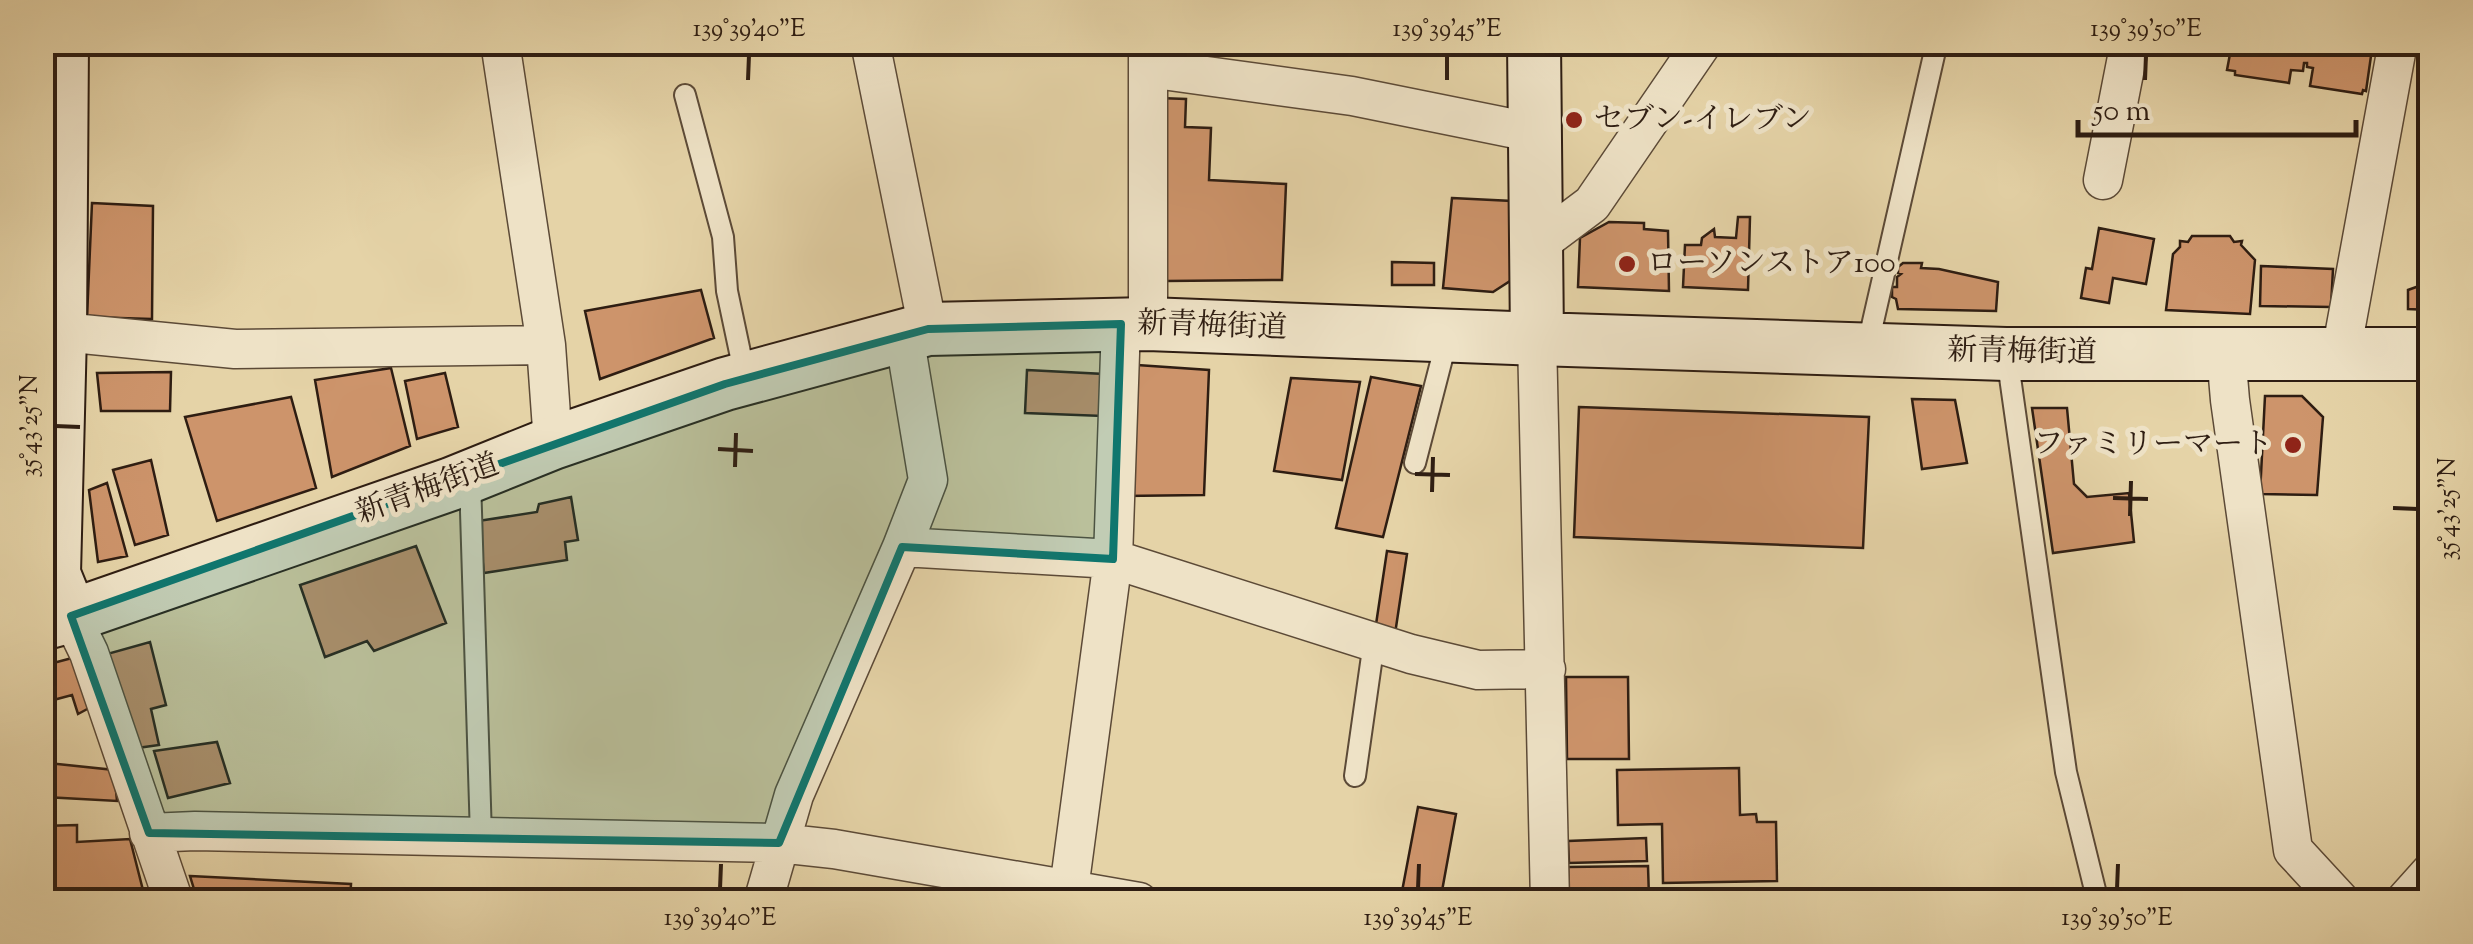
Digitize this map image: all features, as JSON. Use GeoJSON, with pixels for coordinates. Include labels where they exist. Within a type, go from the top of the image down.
{"type":"FeatureCollection","features":[{"type":"Feature","properties":{"kind":"main road"},"geometry":{"type":"LineString","coordinates":[[57,620],[51,332],[62,42]]}},
{"type":"Feature","properties":{"kind":"main road"},"geometry":{"type":"LineString","coordinates":[[1534,42],[1537,339]]}},
{"type":"Feature","properties":{"kind":"main road","name":"新青梅街道"},"geometry":{"type":"LineString","coordinates":[[57,620],[746,378],[916,332],[1134,324],[2006,354],[2430,354]]}},
{"type":"Feature","properties":{"kind":"street"},"geometry":{"type":"LineString","coordinates":[[500,42],[546,345],[553,443]]}},
{"type":"Feature","properties":{"kind":"street"},"geometry":{"type":"LineString","coordinates":[[764,902],[794,795],[928,480],[916,332],[870,42]]}},
{"type":"Feature","properties":{"kind":"street"},"geometry":{"type":"LineString","coordinates":[[1536,246],[1592,204],[1702,42]]}},
{"type":"Feature","properties":{"kind":"street"},"geometry":{"type":"LineString","coordinates":[[2104,180],[2130,42]]}},
{"type":"Feature","properties":{"kind":"street"},"geometry":{"type":"LineString","coordinates":[[2341,353],[2398,42]]}},
{"type":"Feature","properties":{"kind":"street"},"geometry":{"type":"LineString","coordinates":[[1069,888],[1113,559],[1134,324],[1148,55],[1535,133]]}},
{"type":"Feature","properties":{"kind":"street"},"geometry":{"type":"LineString","coordinates":[[51,332],[235,349],[546,345]]}},
{"type":"Feature","properties":{"kind":"street"},"geometry":{"type":"LineString","coordinates":[[1537,339],[1550,902]]}},
{"type":"Feature","properties":{"kind":"street"},"geometry":{"type":"LineString","coordinates":[[2226,353],[2293,850],[2341,902]]}},
{"type":"Feature","properties":{"kind":"street"},"geometry":{"type":"LineString","coordinates":[[902,546],[1113,559],[1374,642],[1478,670],[1546,669]]}},
{"type":"Feature","properties":{"kind":"street"},"geometry":{"type":"LineString","coordinates":[[57,620],[89,652],[174,902]]}},
{"type":"Feature","properties":{"kind":"street"},"geometry":{"type":"LineString","coordinates":[[149,833],[779,842],[1130,900]]}},
{"type":"Feature","properties":{"kind":"street"},"geometry":{"type":"LineString","coordinates":[[2404,902],[2430,873]]}},
{"type":"Feature","properties":{"kind":"lane"},"geometry":{"type":"LineString","coordinates":[[1867,350],[1937,42]]}},
{"type":"Feature","properties":{"kind":"lane"},"geometry":{"type":"LineString","coordinates":[[685,95],[723,237],[727,291],[746,378]]}},
{"type":"Feature","properties":{"kind":"lane"},"geometry":{"type":"LineString","coordinates":[[1414,463],[1448,336]]}},
{"type":"Feature","properties":{"kind":"lane"},"geometry":{"type":"LineString","coordinates":[[2006,354],[2066,772],[2098,902]]}},
{"type":"Feature","properties":{"kind":"lane"},"geometry":{"type":"LineString","coordinates":[[470,476],[481,836]]}},
{"type":"Feature","properties":{"kind":"lane"},"geometry":{"type":"LineString","coordinates":[[1356,776],[1374,642]]}},
{"type":"Feature","properties":{"kind":"highlighted area"},"geometry":{"type":"Polygon","coordinates":[[[1121,324],[1113,559],[902,547],[779,843],[149,833],[71,616],[725,384],[928,329],[1121,324]]]}},
{"type":"Feature","properties":{"kind":"building"},"geometry":{"type":"Polygon","coordinates":[[[2235,42],[2373,42],[2366,91],[2362,94],[2310,86],[2313,68],[2307,67],[2307,63],[2303,71],[2291,70],[2289,83],[2235,75],[2235,71],[2227,70],[2235,42]]]}},
{"type":"Feature","properties":{"kind":"building"},"geometry":{"type":"Polygon","coordinates":[[[1159,98],[1186,99],[1185,127],[1211,128],[1209,180],[1286,184],[1282,280],[1166,281],[1159,98]]]}},
{"type":"Feature","properties":{"kind":"building"},"geometry":{"type":"Polygon","coordinates":[[[1452,198],[1512,201],[1513,279],[1493,292],[1443,288],[1452,198]]]}},
{"type":"Feature","properties":{"kind":"building"},"geometry":{"type":"Polygon","coordinates":[[[92,203],[153,206],[152,319],[87,317],[92,203]]]}},
{"type":"Feature","properties":{"kind":"building"},"geometry":{"type":"Polygon","coordinates":[[[1738,217],[1750,217],[1748,290],[1683,287],[1685,245],[1701,245],[1702,238],[1714,229],[1715,237],[1736,238],[1738,217]]]}},
{"type":"Feature","properties":{"kind":"building"},"geometry":{"type":"Polygon","coordinates":[[[1609,222],[1644,223],[1644,229],[1668,231],[1669,291],[1578,287],[1580,238],[1609,222]]]}},
{"type":"Feature","properties":{"kind":"building"},"geometry":{"type":"Polygon","coordinates":[[[2099,228],[2154,239],[2146,284],[2113,278],[2109,303],[2081,298],[2086,268],[2092,269],[2099,228]]]}},
{"type":"Feature","properties":{"kind":"building"},"geometry":{"type":"Polygon","coordinates":[[[2192,236],[2230,236],[2234,242],[2242,241],[2241,245],[2255,260],[2250,314],[2166,310],[2173,254],[2180,241],[2188,242],[2192,236]]]}},
{"type":"Feature","properties":{"kind":"building"},"geometry":{"type":"Polygon","coordinates":[[[1392,262],[1434,263],[1434,285],[1392,285],[1392,262]]]}},
{"type":"Feature","properties":{"kind":"building"},"geometry":{"type":"Polygon","coordinates":[[[1903,263],[1922,263],[1921,268],[1998,282],[1996,311],[1898,309],[1892,287],[1897,287],[1901,274],[1898,267],[1903,263]]]}},
{"type":"Feature","properties":{"kind":"building"},"geometry":{"type":"Polygon","coordinates":[[[2261,266],[2333,269],[2331,307],[2260,306],[2261,266]]]}},
{"type":"Feature","properties":{"kind":"building"},"geometry":{"type":"Polygon","coordinates":[[[2430,282],[2430,310],[2408,309],[2408,290],[2430,282]]]}},
{"type":"Feature","properties":{"kind":"building"},"geometry":{"type":"Polygon","coordinates":[[[701,290],[714,338],[600,379],[585,311],[701,290]]]}},
{"type":"Feature","properties":{"kind":"building"},"geometry":{"type":"Polygon","coordinates":[[[1137,365],[1209,370],[1204,495],[1123,496],[1137,365]]]}},
{"type":"Feature","properties":{"kind":"building"},"geometry":{"type":"Polygon","coordinates":[[[391,368],[410,446],[332,477],[315,380],[391,368]]]}},
{"type":"Feature","properties":{"kind":"building"},"geometry":{"type":"Polygon","coordinates":[[[1027,370],[1104,374],[1103,416],[1025,413],[1027,370]]]}},
{"type":"Feature","properties":{"kind":"building"},"geometry":{"type":"Polygon","coordinates":[[[171,372],[170,411],[101,411],[97,373],[171,372]]]}},
{"type":"Feature","properties":{"kind":"building"},"geometry":{"type":"Polygon","coordinates":[[[445,373],[458,427],[417,439],[405,381],[445,373]]]}},
{"type":"Feature","properties":{"kind":"building"},"geometry":{"type":"Polygon","coordinates":[[[1371,377],[1421,386],[1383,537],[1336,528],[1371,377]]]}},
{"type":"Feature","properties":{"kind":"building"},"geometry":{"type":"Polygon","coordinates":[[[1291,378],[1360,382],[1342,480],[1274,471],[1291,378]]]}},
{"type":"Feature","properties":{"kind":"building"},"geometry":{"type":"Polygon","coordinates":[[[2265,396],[2302,396],[2323,417],[2317,495],[2260,494],[2265,396]]]}},
{"type":"Feature","properties":{"kind":"building"},"geometry":{"type":"Polygon","coordinates":[[[291,397],[316,488],[217,521],[185,417],[291,397]]]}},
{"type":"Feature","properties":{"kind":"building"},"geometry":{"type":"Polygon","coordinates":[[[1912,399],[1955,400],[1967,463],[1922,469],[1912,399]]]}},
{"type":"Feature","properties":{"kind":"building"},"geometry":{"type":"Polygon","coordinates":[[[1579,407],[1869,417],[1863,548],[1574,537],[1579,407]]]}},
{"type":"Feature","properties":{"kind":"building"},"geometry":{"type":"Polygon","coordinates":[[[2032,408],[2067,408],[2074,484],[2087,497],[2129,493],[2134,542],[2053,553],[2032,408]]]}},
{"type":"Feature","properties":{"kind":"building"},"geometry":{"type":"Polygon","coordinates":[[[151,460],[168,535],[135,545],[113,470],[151,460]]]}},
{"type":"Feature","properties":{"kind":"building"},"geometry":{"type":"Polygon","coordinates":[[[107,483],[127,556],[98,562],[89,490],[107,483]]]}},
{"type":"Feature","properties":{"kind":"building"},"geometry":{"type":"Polygon","coordinates":[[[571,497],[578,540],[565,542],[567,560],[484,573],[478,521],[537,512],[539,504],[571,497]]]}},
{"type":"Feature","properties":{"kind":"building"},"geometry":{"type":"Polygon","coordinates":[[[416,546],[446,623],[374,651],[367,641],[325,657],[300,585],[416,546]]]}},
{"type":"Feature","properties":{"kind":"building"},"geometry":{"type":"Polygon","coordinates":[[[1387,551],[1407,554],[1395,634],[1375,631],[1387,551]]]}},
{"type":"Feature","properties":{"kind":"building"},"geometry":{"type":"Polygon","coordinates":[[[150,642],[166,705],[151,709],[159,745],[137,748],[107,654],[150,642]]]}},
{"type":"Feature","properties":{"kind":"building"},"geometry":{"type":"Polygon","coordinates":[[[72,658],[91,707],[78,714],[72,695],[42,703],[42,666],[72,658]]]}},
{"type":"Feature","properties":{"kind":"building"},"geometry":{"type":"Polygon","coordinates":[[[1566,677],[1628,677],[1629,759],[1567,759],[1566,677]]]}},
{"type":"Feature","properties":{"kind":"building"},"geometry":{"type":"Polygon","coordinates":[[[217,742],[230,783],[168,798],[154,751],[217,742]]]}},
{"type":"Feature","properties":{"kind":"building"},"geometry":{"type":"Polygon","coordinates":[[[48,763],[114,770],[117,801],[45,797],[48,763]]]}},
{"type":"Feature","properties":{"kind":"building"},"geometry":{"type":"Polygon","coordinates":[[[1739,768],[1740,815],[1756,814],[1757,822],[1776,822],[1777,881],[1663,883],[1662,824],[1618,825],[1617,770],[1739,768]]]}},
{"type":"Feature","properties":{"kind":"building"},"geometry":{"type":"Polygon","coordinates":[[[1418,807],[1456,814],[1440,902],[1400,902],[1418,807]]]}},
{"type":"Feature","properties":{"kind":"building"},"geometry":{"type":"Polygon","coordinates":[[[77,825],[77,842],[130,839],[146,902],[42,902],[42,826],[77,825]]]}},
{"type":"Feature","properties":{"kind":"building"},"geometry":{"type":"Polygon","coordinates":[[[1646,838],[1647,861],[1569,863],[1568,841],[1646,838]]]}},
{"type":"Feature","properties":{"kind":"building"},"geometry":{"type":"Polygon","coordinates":[[[1648,866],[1649,898],[1569,899],[1568,867],[1648,866]]]}},
{"type":"Feature","properties":{"kind":"building"},"geometry":{"type":"Polygon","coordinates":[[[190,876],[351,884],[350,902],[198,902],[190,876]]]}},
{"type":"Feature","properties":{"kind":"place","name":"セブン-イレブン"},"geometry":{"type":"Point","coordinates":[1574,120]}},
{"type":"Feature","properties":{"kind":"place","name":"ローソンストア100"},"geometry":{"type":"Point","coordinates":[1627,264]}},
{"type":"Feature","properties":{"kind":"place","name":"ファミリーマート"},"geometry":{"type":"Point","coordinates":[2293,445]}}]}
